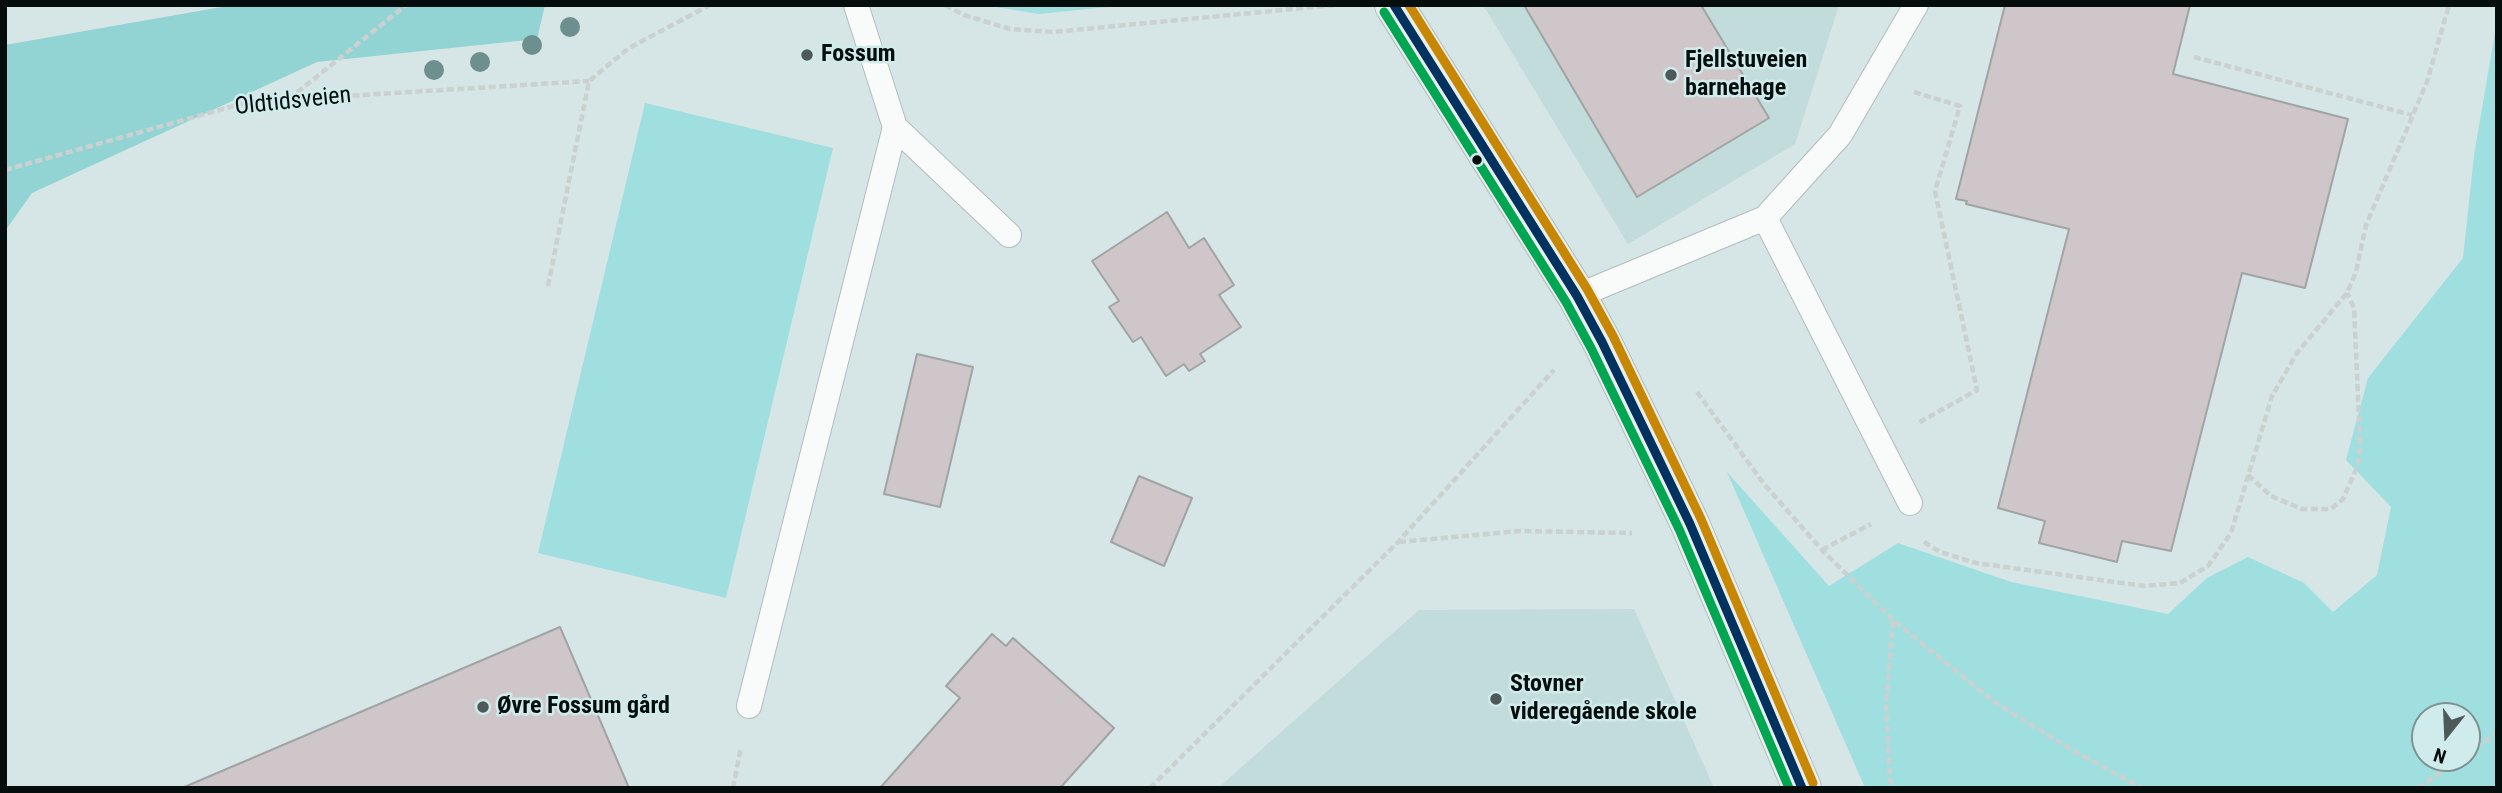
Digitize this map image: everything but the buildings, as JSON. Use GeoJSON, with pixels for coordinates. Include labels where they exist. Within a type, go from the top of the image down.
{"type":"FeatureCollection","features":[{"type":"Feature","properties":{"kind":"street"},"geometry":{"type":"LineString","coordinates":[[1394,5],[1577,296],[1690,524],[1802,788]]}},
{"type":"Feature","properties":{"kind":"lane"},"geometry":{"type":"LineString","coordinates":[[856,5],[895,127],[1009,234]]}},
{"type":"Feature","properties":{"kind":"lane"},"geometry":{"type":"LineString","coordinates":[[1577,296],[1765,218],[1840,135],[1916,5]]}},
{"type":"Feature","properties":{"kind":"lane"},"geometry":{"type":"LineString","coordinates":[[749,706],[895,127]]}},
{"type":"Feature","properties":{"kind":"lane"},"geometry":{"type":"LineString","coordinates":[[1765,218],[1882,443],[1910,503]]}},
{"type":"Feature","properties":{"kind":"path"},"geometry":{"type":"LineString","coordinates":[[288,100],[406,5]]}},
{"type":"Feature","properties":{"kind":"path"},"geometry":{"type":"LineString","coordinates":[[548,286],[589,80],[629,48],[710,5]]}},
{"type":"Feature","properties":{"kind":"path"},"geometry":{"type":"LineString","coordinates":[[945,5],[964,15],[1010,29],[1052,32],[1336,5]]}},
{"type":"Feature","properties":{"kind":"path"},"geometry":{"type":"LineString","coordinates":[[1885,516],[1940,552],[1976,563],[2144,586],[2180,583],[2208,566],[2231,533],[2272,396],[2297,353],[2347,293],[2356,272],[2366,225],[2427,82],[2449,5]]}},
{"type":"Feature","properties":{"kind":"path"},"geometry":{"type":"LineString","coordinates":[[2194,57],[2412,115]]}},
{"type":"Feature","properties":{"kind":"path"},"geometry":{"type":"LineString","coordinates":[[1873,79],[1960,106],[1935,191],[1977,390],[1882,443]]}},
{"type":"Feature","properties":{"kind":"path","name":"Oldtidsveien"},"geometry":{"type":"LineString","coordinates":[[5,170],[248,102],[589,80]]}},
{"type":"Feature","properties":{"kind":"path"},"geometry":{"type":"LineString","coordinates":[[2248,475],[2270,496],[2302,509],[2331,509],[2343,499],[2358,465],[2360,441],[2354,308],[2347,293]]}},
{"type":"Feature","properties":{"kind":"path"},"geometry":{"type":"LineString","coordinates":[[1150,788],[1398,542],[1554,370]]}},
{"type":"Feature","properties":{"kind":"path"},"geometry":{"type":"LineString","coordinates":[[1697,392],[1764,484],[1822,550],[1893,620],[1993,701],[2072,750],[2142,788]]}},
{"type":"Feature","properties":{"kind":"path"},"geometry":{"type":"LineString","coordinates":[[1822,550],[1910,503]]}},
{"type":"Feature","properties":{"kind":"path"},"geometry":{"type":"LineString","coordinates":[[1398,542],[1520,531],[1632,533]]}},
{"type":"Feature","properties":{"kind":"path"},"geometry":{"type":"LineString","coordinates":[[1893,620],[1886,704],[1889,781],[1893,788]]}},
{"type":"Feature","properties":{"kind":"path"},"geometry":{"type":"LineString","coordinates":[[2481,744],[2497,733]]}},
{"type":"Feature","properties":{"kind":"path"},"geometry":{"type":"LineString","coordinates":[[2418,788],[2441,772]]}},
{"type":"Feature","properties":{"kind":"shaded area"},"geometry":{"type":"Polygon","coordinates":[[[233,5],[545,5],[537,39],[317,62],[32,193],[5,231],[5,45],[233,5]]]}},
{"type":"Feature","properties":{"kind":"shaded area"},"geometry":{"type":"Polygon","coordinates":[[[984,5],[1127,5],[1039,14],[984,5]]]}},
{"type":"Feature","properties":{"kind":"shaded area","name":"Fjellstuveien barnehage"},"geometry":{"type":"Polygon","coordinates":[[[1483,5],[1839,5],[1795,144],[1628,244],[1483,5]]]}},
{"type":"Feature","properties":{"kind":"shaded area"},"geometry":{"type":"Polygon","coordinates":[[[2497,21],[2497,788],[1865,788],[1727,472],[1829,586],[1898,543],[2011,582],[2168,614],[2207,578],[2248,557],[2304,583],[2333,612],[2377,575],[2391,507],[2346,460],[2368,378],[2463,258],[2474,155],[2497,21]]]}},
{"type":"Feature","properties":{"kind":"shaded area"},"geometry":{"type":"Polygon","coordinates":[[[645,103],[833,148],[726,598],[538,553],[645,103]]]}},
{"type":"Feature","properties":{"kind":"shaded area","name":"Stovner videregående skole"},"geometry":{"type":"Polygon","coordinates":[[[1634,609],[1714,788],[1218,788],[1419,610],[1634,609]]]}},
{"type":"Feature","properties":{"kind":"transit line"},"geometry":{"type":"LineString","coordinates":[[1394,5],[1577,296],[1602,342],[1690,524],[1802,788]]}},
{"type":"Feature","properties":{"kind":"transit line"},"geometry":{"type":"LineString","coordinates":[[1409,5],[1587,289],[1613,336],[1701,519],[1813,783]]}},
{"type":"Feature","properties":{"kind":"transit line"},"geometry":{"type":"LineString","coordinates":[[1384,12],[1566,302],[1591,348],[1679,529],[1789,788]]}},
{"type":"Feature","properties":{"kind":"place","name":"Fossum"},"geometry":{"type":"Point","coordinates":[807,55]}},
{"type":"Feature","properties":{"kind":"place","name":"Fjellstuveien barnehage"},"geometry":{"type":"Point","coordinates":[1671,75]}},
{"type":"Feature","properties":{"kind":"place","name":"Stovner videregående skole"},"geometry":{"type":"Point","coordinates":[1496,699]}},
{"type":"Feature","properties":{"kind":"place","name":"Øvre Fossum gård"},"geometry":{"type":"Point","coordinates":[483,707]}}]}
